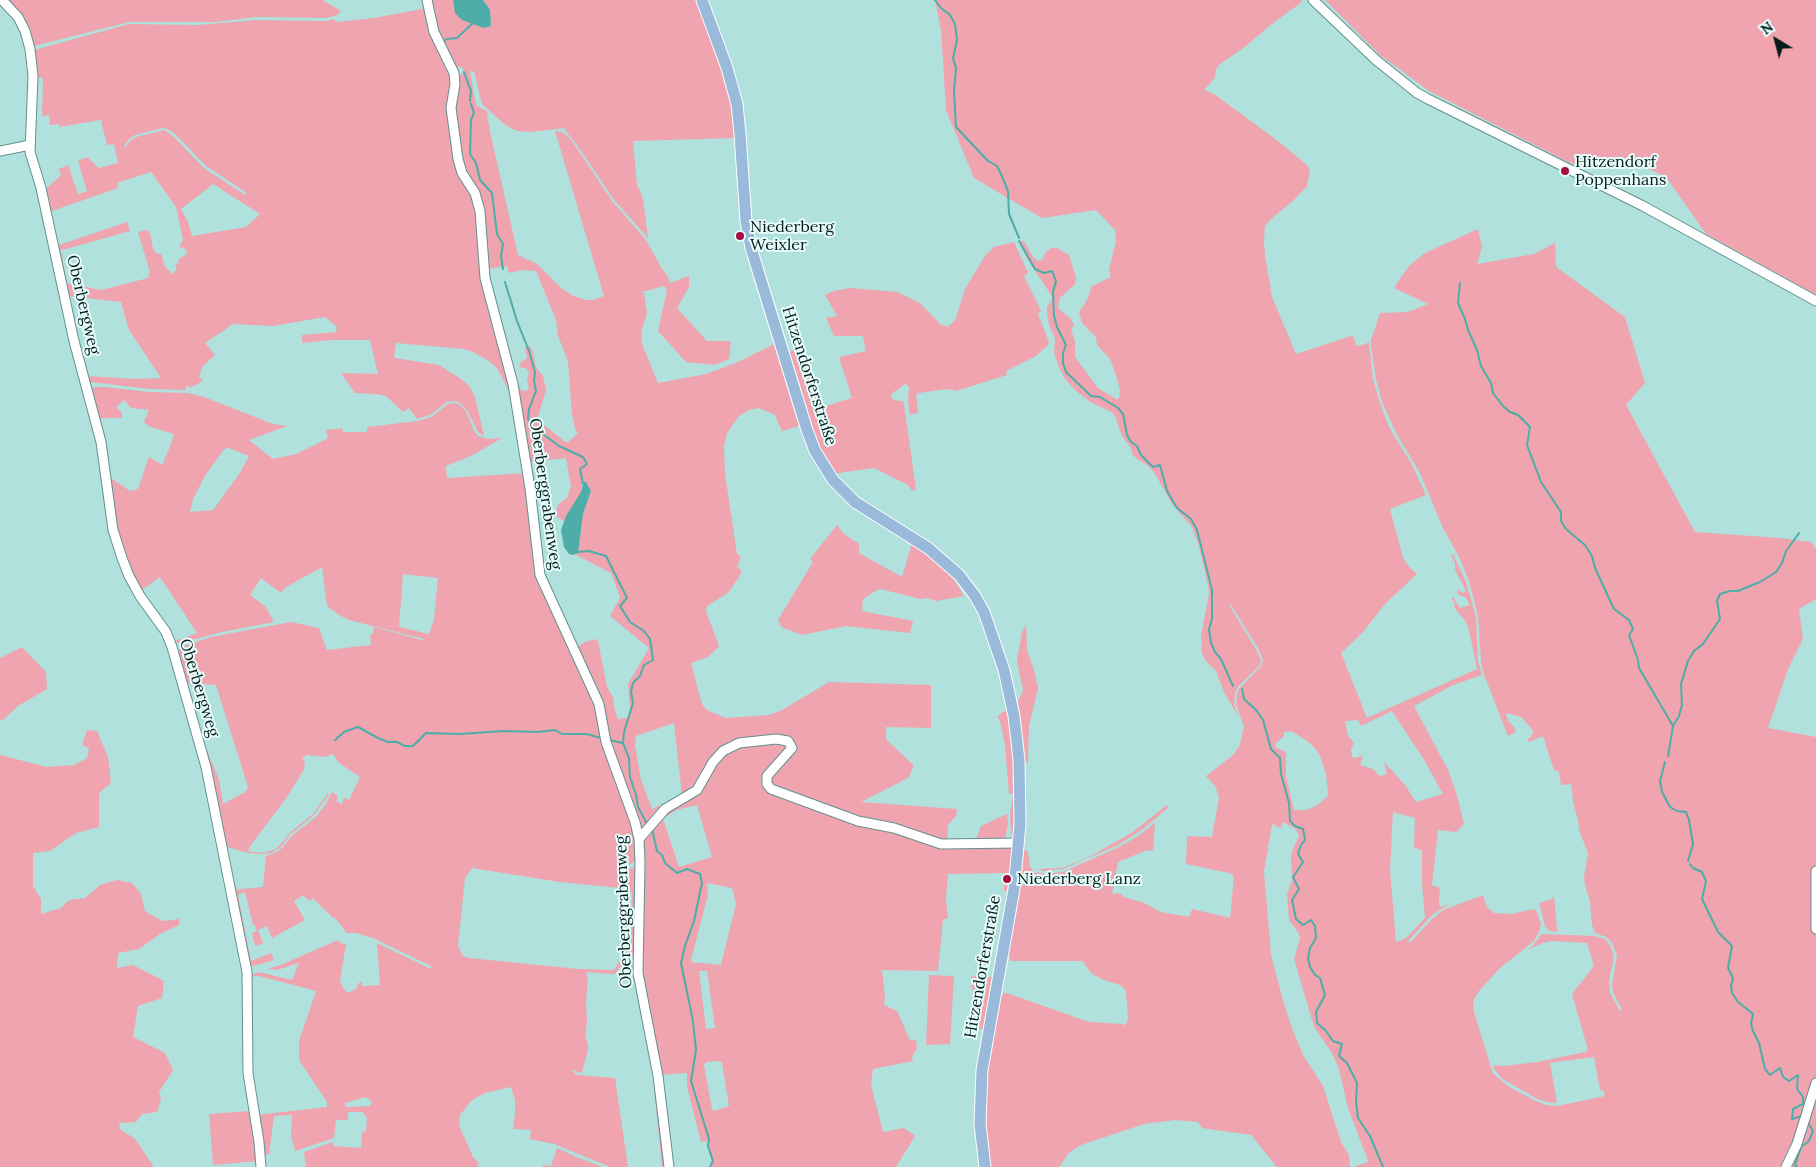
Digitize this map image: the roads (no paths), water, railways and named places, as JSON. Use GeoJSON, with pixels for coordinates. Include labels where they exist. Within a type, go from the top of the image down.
{"type":"FeatureCollection","features":[{"type":"Feature","properties":{"kind":"main road","name":"Hitzendorferstraße"},"geometry":{"type":"LineString","coordinates":[[702,0],[727,68],[736,104],[746,221],[751,248],[807,430],[819,460],[838,486],[863,508],[909,535],[945,561],[970,588],[984,612],[1004,670],[1014,716],[1021,781],[1019,843],[1013,893],[982,1070],[980,1124],[985,1167]]}},
{"type":"Feature","properties":{"kind":"street","name":"Oberbergweg"},"geometry":{"type":"LineString","coordinates":[[2,0],[18,17],[30,49],[33,76],[30,145],[70,322],[101,442],[111,520],[118,549],[134,585],[166,632],[206,766],[247,972],[248,1072],[261,1167]]}},
{"type":"Feature","properties":{"kind":"street","name":"Oberberggrabenweg"},"geometry":{"type":"LineString","coordinates":[[427,0],[434,32],[454,73],[455,84],[451,113],[458,159],[462,173],[474,193],[480,211],[485,278],[513,384],[527,470],[540,575],[599,704],[606,742],[629,802],[639,839],[638,973],[658,1076],[669,1167]]}},
{"type":"Feature","properties":{"kind":"street"},"geometry":{"type":"LineString","coordinates":[[1314,0],[1376,60],[1417,93],[1644,206],[1816,301]]}},
{"type":"Feature","properties":{"kind":"street"},"geometry":{"type":"LineString","coordinates":[[0,151],[30,145]]}},
{"type":"Feature","properties":{"kind":"street"},"geometry":{"type":"LineString","coordinates":[[639,839],[665,809],[695,793],[716,758],[728,748],[739,743],[781,739],[790,742],[792,748],[767,776],[766,784],[772,789],[858,821],[894,828],[941,844],[1019,843]]}},
{"type":"Feature","properties":{"kind":"street"},"geometry":{"type":"LineString","coordinates":[[1816,871],[1816,929]]}},
{"type":"Feature","properties":{"kind":"street"},"geometry":{"type":"LineString","coordinates":[[1786,1167],[1797,1144],[1816,1082]]}},
{"type":"Feature","properties":{"kind":"water"},"geometry":{"type":"Polygon","coordinates":[[[453,0],[483,0],[490,10],[491,26],[484,28],[462,20],[455,13],[453,0]]]}},
{"type":"Feature","properties":{"kind":"water"},"geometry":{"type":"Polygon","coordinates":[[[584,482],[586,482],[591,491],[583,514],[578,553],[573,555],[569,554],[564,547],[561,530],[566,516],[581,492],[584,482]]]}},
{"type":"Feature","properties":{"kind":"waterway"},"geometry":{"type":"LineString","coordinates":[[935,0],[950,15],[955,24],[957,40],[953,58],[956,68],[954,91],[956,127],[988,161],[997,166],[1008,191],[1009,214],[1019,238]]}},
{"type":"Feature","properties":{"kind":"waterway"},"geometry":{"type":"LineString","coordinates":[[442,42],[447,39],[457,38],[473,23]]}},
{"type":"Feature","properties":{"kind":"waterway"},"geometry":{"type":"LineString","coordinates":[[464,72],[471,91],[470,101]]}},
{"type":"Feature","properties":{"kind":"waterway"},"geometry":{"type":"LineString","coordinates":[[471,104],[474,113],[471,120],[470,154],[476,163],[480,180],[492,193],[497,234],[503,244],[501,256],[503,269]]}},
{"type":"Feature","properties":{"kind":"waterway"},"geometry":{"type":"LineString","coordinates":[[1019,241],[1035,269],[1044,273],[1052,271],[1056,281],[1053,292],[1054,316],[1066,345],[1063,353],[1063,363],[1066,372],[1091,396],[1100,397],[1118,408],[1123,414],[1127,435],[1131,442],[1137,446],[1141,455],[1153,467],[1160,465],[1167,491],[1177,508],[1191,519],[1197,530],[1212,590],[1212,619],[1209,629],[1211,643],[1221,659],[1233,686]]}},
{"type":"Feature","properties":{"kind":"waterway"},"geometry":{"type":"LineString","coordinates":[[505,282],[535,372],[536,391],[529,409],[528,419],[536,432],[543,434],[559,446],[583,457],[587,464],[580,469],[583,484]]}},
{"type":"Feature","properties":{"kind":"waterway"},"geometry":{"type":"LineString","coordinates":[[1460,283],[1458,303],[1477,350],[1481,366],[1491,383],[1493,393],[1503,406],[1510,412],[1518,415],[1530,427],[1527,445],[1541,482],[1561,512],[1561,521],[1566,529],[1585,545],[1592,556],[1595,568],[1614,609],[1629,620],[1633,629],[1629,635],[1639,668],[1673,726],[1668,756]]}},
{"type":"Feature","properties":{"kind":"waterway"},"geometry":{"type":"LineString","coordinates":[[1673,726],[1679,716],[1682,705],[1681,684],[1688,661],[1694,651],[1703,644],[1720,619],[1717,601],[1720,594],[1738,591],[1760,582],[1776,572],[1782,563],[1786,551],[1799,533]]}},
{"type":"Feature","properties":{"kind":"waterway"},"geometry":{"type":"LineString","coordinates":[[577,552],[589,551],[606,556],[627,598],[620,606],[630,622],[644,631],[650,639],[653,660],[644,665],[640,676],[633,683],[631,691],[633,703],[624,732],[623,743],[629,758],[630,777],[638,807],[647,824]]}},
{"type":"Feature","properties":{"kind":"waterway"},"geometry":{"type":"LineString","coordinates":[[1242,689],[1244,699],[1257,711],[1263,720],[1271,749],[1280,758],[1281,774],[1289,803],[1290,821],[1295,826],[1303,829],[1305,840],[1298,854],[1303,862],[1293,877],[1299,889],[1292,900],[1296,919],[1303,925],[1311,920],[1315,926],[1316,938],[1310,948],[1308,958],[1310,967],[1315,975],[1320,978],[1325,995],[1316,1012],[1317,1023],[1333,1041],[1342,1044],[1339,1056],[1347,1063],[1357,1083],[1356,1101],[1358,1118],[1370,1136],[1383,1167]]}},
{"type":"Feature","properties":{"kind":"waterway"},"geometry":{"type":"LineString","coordinates":[[335,740],[344,732],[358,727],[378,738],[388,742],[397,742],[405,746],[413,746],[426,733],[460,734],[555,730],[562,734],[586,734],[601,738]]}},
{"type":"Feature","properties":{"kind":"waterway"},"geometry":{"type":"LineString","coordinates":[[610,740],[622,743]]}},
{"type":"Feature","properties":{"kind":"waterway"},"geometry":{"type":"LineString","coordinates":[[1665,762],[1660,781],[1662,792],[1670,807],[1677,811],[1686,812],[1689,820],[1693,844],[1688,861]]}},
{"type":"Feature","properties":{"kind":"waterway"},"geometry":{"type":"LineString","coordinates":[[652,829],[657,851],[662,855],[665,863],[677,873],[687,869],[700,874],[702,883],[694,921],[681,963],[693,1021],[696,1050],[691,1081],[709,1139],[708,1146],[713,1161],[710,1167]]}},
{"type":"Feature","properties":{"kind":"waterway"},"geometry":{"type":"LineString","coordinates":[[1690,864],[1693,868],[1702,872],[1706,881],[1702,899],[1718,932],[1732,946],[1728,968],[1733,978],[1732,993],[1738,1002],[1753,1014],[1751,1024],[1759,1043],[1765,1069],[1770,1075],[1780,1068],[1783,1077],[1789,1081],[1798,1075],[1797,1089],[1803,1097],[1803,1104],[1793,1109],[1792,1119],[1802,1116]]}},
{"type":"Feature","properties":{"kind":"waterway"},"geometry":{"type":"LineString","coordinates":[[1797,1167],[1795,1165],[1801,1147],[1809,1141],[1813,1131],[1807,1121]]}},
{"type":"Feature","properties":{"kind":"place","name":"Hitzendorf Poppenhans"},"geometry":{"type":"Point","coordinates":[1565,171]}},
{"type":"Feature","properties":{"kind":"place","name":"Niederberg Weixler"},"geometry":{"type":"Point","coordinates":[740,236]}},
{"type":"Feature","properties":{"kind":"place","name":"Niederberg Lanz"},"geometry":{"type":"Point","coordinates":[1007,879]}}]}
